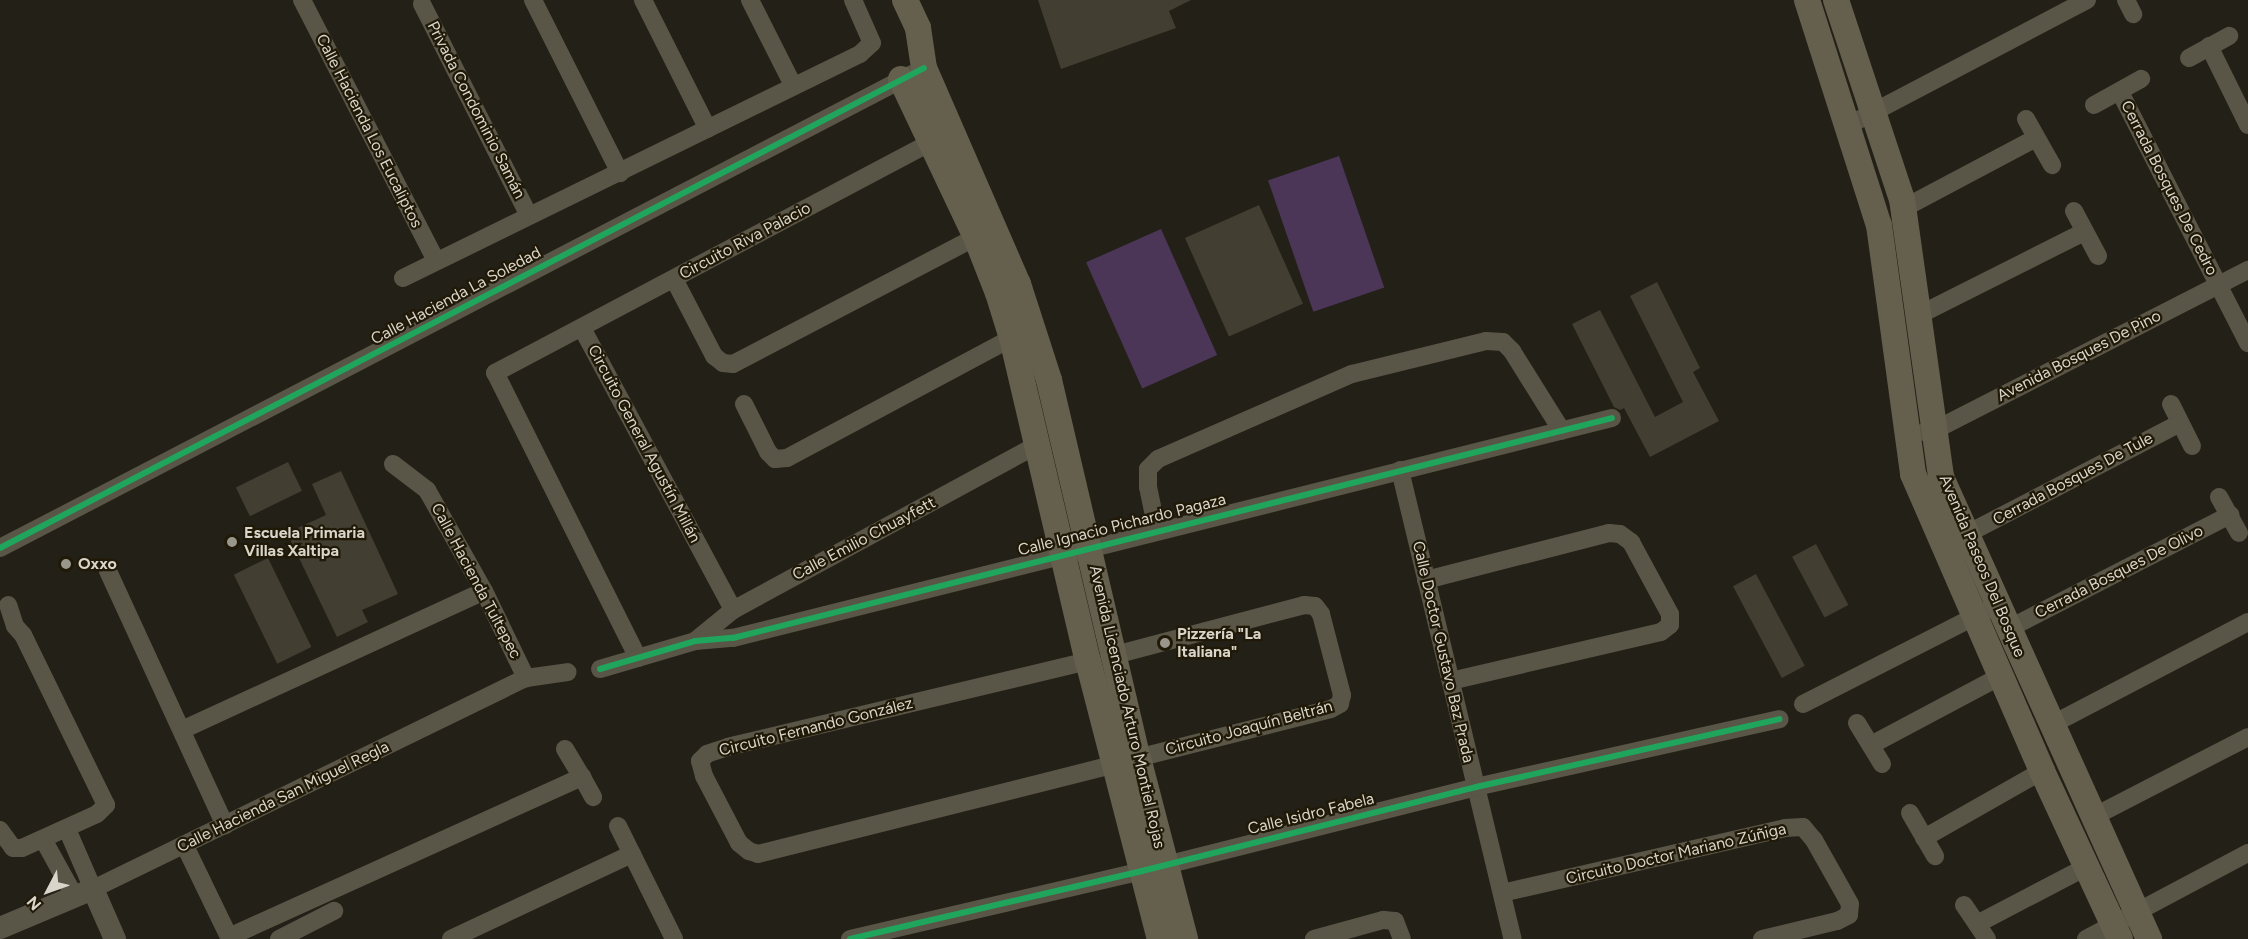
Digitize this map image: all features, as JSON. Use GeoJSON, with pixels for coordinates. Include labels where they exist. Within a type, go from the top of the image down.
{"type":"FeatureCollection","features":[{"type":"Feature","properties":{"kind":"main road","name":"Avenida Licenciado Arturo Montiel Rojas"},"geometry":{"type":"LineString","coordinates":[[905,0],[918,28],[924,68],[1018,284],[1049,380],[1115,655],[1126,761]]}},
{"type":"Feature","properties":{"kind":"main road","name":"Avenida Paseos Del Bosque"},"geometry":{"type":"LineString","coordinates":[[1807,0],[1879,225],[1913,474],[2042,771],[2116,931]]}},
{"type":"Feature","properties":{"kind":"main road","name":"Avenida Paseos Del Bosque"},"geometry":{"type":"LineString","coordinates":[[1836,0],[1904,208],[1941,477],[1965,535],[2149,939]]}},
{"type":"Feature","properties":{"kind":"main road","name":"Avenida Licenciado Arturo Montiel Rojas"},"geometry":{"type":"LineString","coordinates":[[901,79],[976,237],[998,293],[1012,338],[1065,553],[1088,661],[1126,761],[1153,868],[1160,939]]}},
{"type":"Feature","properties":{"kind":"main road","name":"Avenida Licenciado Arturo Montiel Rojas"},"geometry":{"type":"LineString","coordinates":[[1153,868],[1185,939]]}},
{"type":"Feature","properties":{"kind":"street","name":"Calle Hacienda Los Eucaliptos"},"geometry":{"type":"LineString","coordinates":[[302,0],[436,261]]}},
{"type":"Feature","properties":{"kind":"street"},"geometry":{"type":"LineString","coordinates":[[533,0],[620,173]]}},
{"type":"Feature","properties":{"kind":"street"},"geometry":{"type":"LineString","coordinates":[[643,0],[708,129]]}},
{"type":"Feature","properties":{"kind":"street"},"geometry":{"type":"LineString","coordinates":[[750,0],[793,85]]}},
{"type":"Feature","properties":{"kind":"street"},"geometry":{"type":"LineString","coordinates":[[403,278],[860,54],[872,43],[853,0]]}},
{"type":"Feature","properties":{"kind":"street"},"geometry":{"type":"LineString","coordinates":[[1847,126],[1874,114],[2087,0]]}},
{"type":"Feature","properties":{"kind":"street","name":"Privada Condominio Samán"},"geometry":{"type":"LineString","coordinates":[[423,4],[530,216]]}},
{"type":"Feature","properties":{"kind":"street"},"geometry":{"type":"LineString","coordinates":[[2189,58],[2229,36]]}},
{"type":"Feature","properties":{"kind":"street"},"geometry":{"type":"LineString","coordinates":[[2209,46],[2248,124]]}},
{"type":"Feature","properties":{"kind":"street","name":"Calle Hacienda La Soledad"},"geometry":{"type":"LineString","coordinates":[[0,548],[924,68]]}},
{"type":"Feature","properties":{"kind":"street","name":"Cerrada Bosques De Cedro"},"geometry":{"type":"LineString","coordinates":[[2094,105],[2141,80]]}},
{"type":"Feature","properties":{"kind":"street","name":"Cerrada Bosques De Cedro"},"geometry":{"type":"LineString","coordinates":[[2120,92],[2248,343]]}},
{"type":"Feature","properties":{"kind":"street"},"geometry":{"type":"LineString","coordinates":[[2026,119],[2052,165]]}},
{"type":"Feature","properties":{"kind":"street"},"geometry":{"type":"LineString","coordinates":[[1904,208],[2036,138]]}},
{"type":"Feature","properties":{"kind":"street","name":"Circuito Riva Palacio"},"geometry":{"type":"LineString","coordinates":[[932,142],[674,279],[714,356],[723,363],[733,364],[976,237]]}},
{"type":"Feature","properties":{"kind":"street"},"geometry":{"type":"LineString","coordinates":[[2074,212],[2098,256]]}},
{"type":"Feature","properties":{"kind":"street"},"geometry":{"type":"LineString","coordinates":[[1918,315],[2084,232]]}},
{"type":"Feature","properties":{"kind":"street","name":"Avenida Bosques De Pino"},"geometry":{"type":"LineString","coordinates":[[1907,434],[1935,430],[2248,270]]}},
{"type":"Feature","properties":{"kind":"street"},"geometry":{"type":"LineString","coordinates":[[582,328],[674,279]]}},
{"type":"Feature","properties":{"kind":"street","name":"Circuito General Agustín Millán"},"geometry":{"type":"LineString","coordinates":[[638,658],[495,374],[582,328],[733,610]]}},
{"type":"Feature","properties":{"kind":"street"},"geometry":{"type":"LineString","coordinates":[[744,404],[768,452],[776,459],[787,458],[1012,338]]}},
{"type":"Feature","properties":{"kind":"street"},"geometry":{"type":"LineString","coordinates":[[1157,530],[1148,487],[1148,469],[1158,459],[1352,374],[1486,341],[1503,342],[1512,351],[1562,431]]}},
{"type":"Feature","properties":{"kind":"street"},"geometry":{"type":"LineString","coordinates":[[2170,404],[2192,446]]}},
{"type":"Feature","properties":{"kind":"street","name":"Calle Ignacio Pichardo Pagaza"},"geometry":{"type":"LineString","coordinates":[[600,669],[695,641],[733,638],[1065,553],[1612,418]]}},
{"type":"Feature","properties":{"kind":"street","name":"Cerrada Bosques De Tule"},"geometry":{"type":"LineString","coordinates":[[1965,535],[2180,423]]}},
{"type":"Feature","properties":{"kind":"street","name":"Calle Emilio Chuayfett"},"geometry":{"type":"LineString","coordinates":[[695,641],[733,610],[1038,444]]}},
{"type":"Feature","properties":{"kind":"street","name":"Calle Hacienda Tultepec"},"geometry":{"type":"LineString","coordinates":[[393,464],[427,490],[484,591],[526,678]]}},
{"type":"Feature","properties":{"kind":"street","name":"Calle Doctor Gustavo Baz Prada"},"geometry":{"type":"LineString","coordinates":[[1400,470],[1513,939]]}},
{"type":"Feature","properties":{"kind":"street"},"geometry":{"type":"LineString","coordinates":[[2219,496],[2239,532]]}},
{"type":"Feature","properties":{"kind":"street","name":"Cerrada Bosques De Olivo"},"geometry":{"type":"LineString","coordinates":[[2008,628],[2230,515]]}},
{"type":"Feature","properties":{"kind":"street"},"geometry":{"type":"LineString","coordinates":[[1426,580],[1609,533],[1620,534],[1631,542],[1670,615],[1670,625],[1661,632],[1451,681]]}},
{"type":"Feature","properties":{"kind":"street"},"geometry":{"type":"LineString","coordinates":[[108,571],[225,825]]}},
{"type":"Feature","properties":{"kind":"street"},"geometry":{"type":"LineString","coordinates":[[182,730],[484,591]]}},
{"type":"Feature","properties":{"kind":"street"},"geometry":{"type":"LineString","coordinates":[[0,830],[13,848],[22,848],[97,814],[106,805],[23,635],[8,629],[8,605]]}},
{"type":"Feature","properties":{"kind":"street","name":"Circuito Joaquín Beltrán"},"geometry":{"type":"LineString","coordinates":[[1115,655],[1304,605],[1315,606],[1321,614],[1342,695],[1340,704],[1331,709],[1126,761]]}},
{"type":"Feature","properties":{"kind":"street"},"geometry":{"type":"LineString","coordinates":[[1803,704],[1997,605]]}},
{"type":"Feature","properties":{"kind":"street"},"geometry":{"type":"LineString","coordinates":[[2053,724],[2248,622]]}},
{"type":"Feature","properties":{"kind":"street","name":"Circuito Fernando González"},"geometry":{"type":"LineString","coordinates":[[1088,661],[728,747],[707,754],[700,761],[704,776],[739,843],[749,851],[758,854],[1126,761]]}},
{"type":"Feature","properties":{"kind":"street","name":"Calle Hacienda San Miguel Regla"},"geometry":{"type":"LineString","coordinates":[[0,928],[84,893],[185,846],[526,678],[568,672]]}},
{"type":"Feature","properties":{"kind":"street"},"geometry":{"type":"LineString","coordinates":[[1871,745],[2001,676]]}},
{"type":"Feature","properties":{"kind":"street","name":"Calle Isidro Fabela"},"geometry":{"type":"LineString","coordinates":[[850,939],[1153,868],[1476,787],[1779,718]]}},
{"type":"Feature","properties":{"kind":"street"},"geometry":{"type":"LineString","coordinates":[[1857,723],[1882,764]]}},
{"type":"Feature","properties":{"kind":"street"},"geometry":{"type":"LineString","coordinates":[[2093,817],[2248,737]]}},
{"type":"Feature","properties":{"kind":"street"},"geometry":{"type":"LineString","coordinates":[[565,749],[593,797]]}},
{"type":"Feature","properties":{"kind":"street"},"geometry":{"type":"LineString","coordinates":[[1924,838],[2042,771]]}},
{"type":"Feature","properties":{"kind":"street"},"geometry":{"type":"LineString","coordinates":[[185,846],[229,938],[324,892],[582,777]]}},
{"type":"Feature","properties":{"kind":"street"},"geometry":{"type":"LineString","coordinates":[[1910,813],[1935,856]]}},
{"type":"Feature","properties":{"kind":"street"},"geometry":{"type":"LineString","coordinates":[[618,826],[674,939]]}},
{"type":"Feature","properties":{"kind":"street","name":"Circuito Doctor Mariano Zúñiga"},"geometry":{"type":"LineString","coordinates":[[1502,893],[1785,828],[1803,827],[1814,840],[1850,904],[1849,915],[1837,921],[1762,939]]}},
{"type":"Feature","properties":{"kind":"street"},"geometry":{"type":"LineString","coordinates":[[67,829],[84,893]]}},
{"type":"Feature","properties":{"kind":"street"},"geometry":{"type":"LineString","coordinates":[[43,839],[115,939]]}},
{"type":"Feature","properties":{"kind":"street"},"geometry":{"type":"LineString","coordinates":[[2086,939],[2116,931],[2136,912],[2248,853]]}},
{"type":"Feature","properties":{"kind":"street"},"geometry":{"type":"LineString","coordinates":[[451,939],[632,854]]}},
{"type":"Feature","properties":{"kind":"street"},"geometry":{"type":"LineString","coordinates":[[1964,905],[1982,932],[2086,867]]}},
{"type":"Feature","properties":{"kind":"street"},"geometry":{"type":"LineString","coordinates":[[279,939],[338,918],[324,892]]}},
{"type":"Feature","properties":{"kind":"street"},"geometry":{"type":"LineString","coordinates":[[1314,939],[1383,920],[1395,921],[1402,939]]}},
{"type":"Feature","properties":{"kind":"shaded area"},"geometry":{"type":"Polygon","coordinates":[[[1339,156],[1384,287],[1313,312],[1268,180],[1339,156]]]}},
{"type":"Feature","properties":{"kind":"shaded area"},"geometry":{"type":"Polygon","coordinates":[[[1161,229],[1217,355],[1142,388],[1086,262],[1161,229]]]}},
{"type":"Feature","properties":{"kind":"building"},"geometry":{"type":"Polygon","coordinates":[[[1038,0],[1191,0],[1169,11],[1176,28],[1061,69],[1038,0]]]}},
{"type":"Feature","properties":{"kind":"building"},"geometry":{"type":"Polygon","coordinates":[[[1259,205],[1303,304],[1229,337],[1185,238],[1259,205]]]}},
{"type":"Feature","properties":{"kind":"building"},"geometry":{"type":"Polygon","coordinates":[[[1657,282],[1700,368],[1693,372],[1719,421],[1650,457],[1624,408],[1620,410],[1614,407],[1572,324],[1600,310],[1655,417],[1683,402],[1630,296],[1657,282]]]}},
{"type":"Feature","properties":{"kind":"building"},"geometry":{"type":"Polygon","coordinates":[[[288,462],[302,491],[250,516],[236,487],[288,462]]]}},
{"type":"Feature","properties":{"kind":"building"},"geometry":{"type":"Polygon","coordinates":[[[341,471],[398,594],[362,610],[368,622],[337,637],[287,533],[326,515],[312,484],[341,471]]]}},
{"type":"Feature","properties":{"kind":"building"},"geometry":{"type":"Polygon","coordinates":[[[1816,544],[1848,605],[1825,618],[1792,557],[1816,544]]]}},
{"type":"Feature","properties":{"kind":"building"},"geometry":{"type":"Polygon","coordinates":[[[268,558],[311,647],[277,664],[234,575],[268,558]]]}},
{"type":"Feature","properties":{"kind":"building"},"geometry":{"type":"Polygon","coordinates":[[[1756,574],[1805,666],[1782,678],[1733,586],[1756,574]]]}},
{"type":"Feature","properties":{"kind":"cycle path"},"geometry":{"type":"LineString","coordinates":[[0,548],[924,68]]}},
{"type":"Feature","properties":{"kind":"cycle path"},"geometry":{"type":"LineString","coordinates":[[600,669],[695,641],[733,638],[1612,418]]}},
{"type":"Feature","properties":{"kind":"cycle path"},"geometry":{"type":"LineString","coordinates":[[850,939],[1142,871],[1476,787],[1779,719]]}},
{"type":"Feature","properties":{"kind":"place","name":"Escuela Primaria Villas Xaltipa"},"geometry":{"type":"Point","coordinates":[232,542]}},
{"type":"Feature","properties":{"kind":"place","name":"Oxxo"},"geometry":{"type":"Point","coordinates":[66,564]}},
{"type":"Feature","properties":{"kind":"place","name":"Pizzería \"La Italiana\""},"geometry":{"type":"Point","coordinates":[1165,643]}}]}
